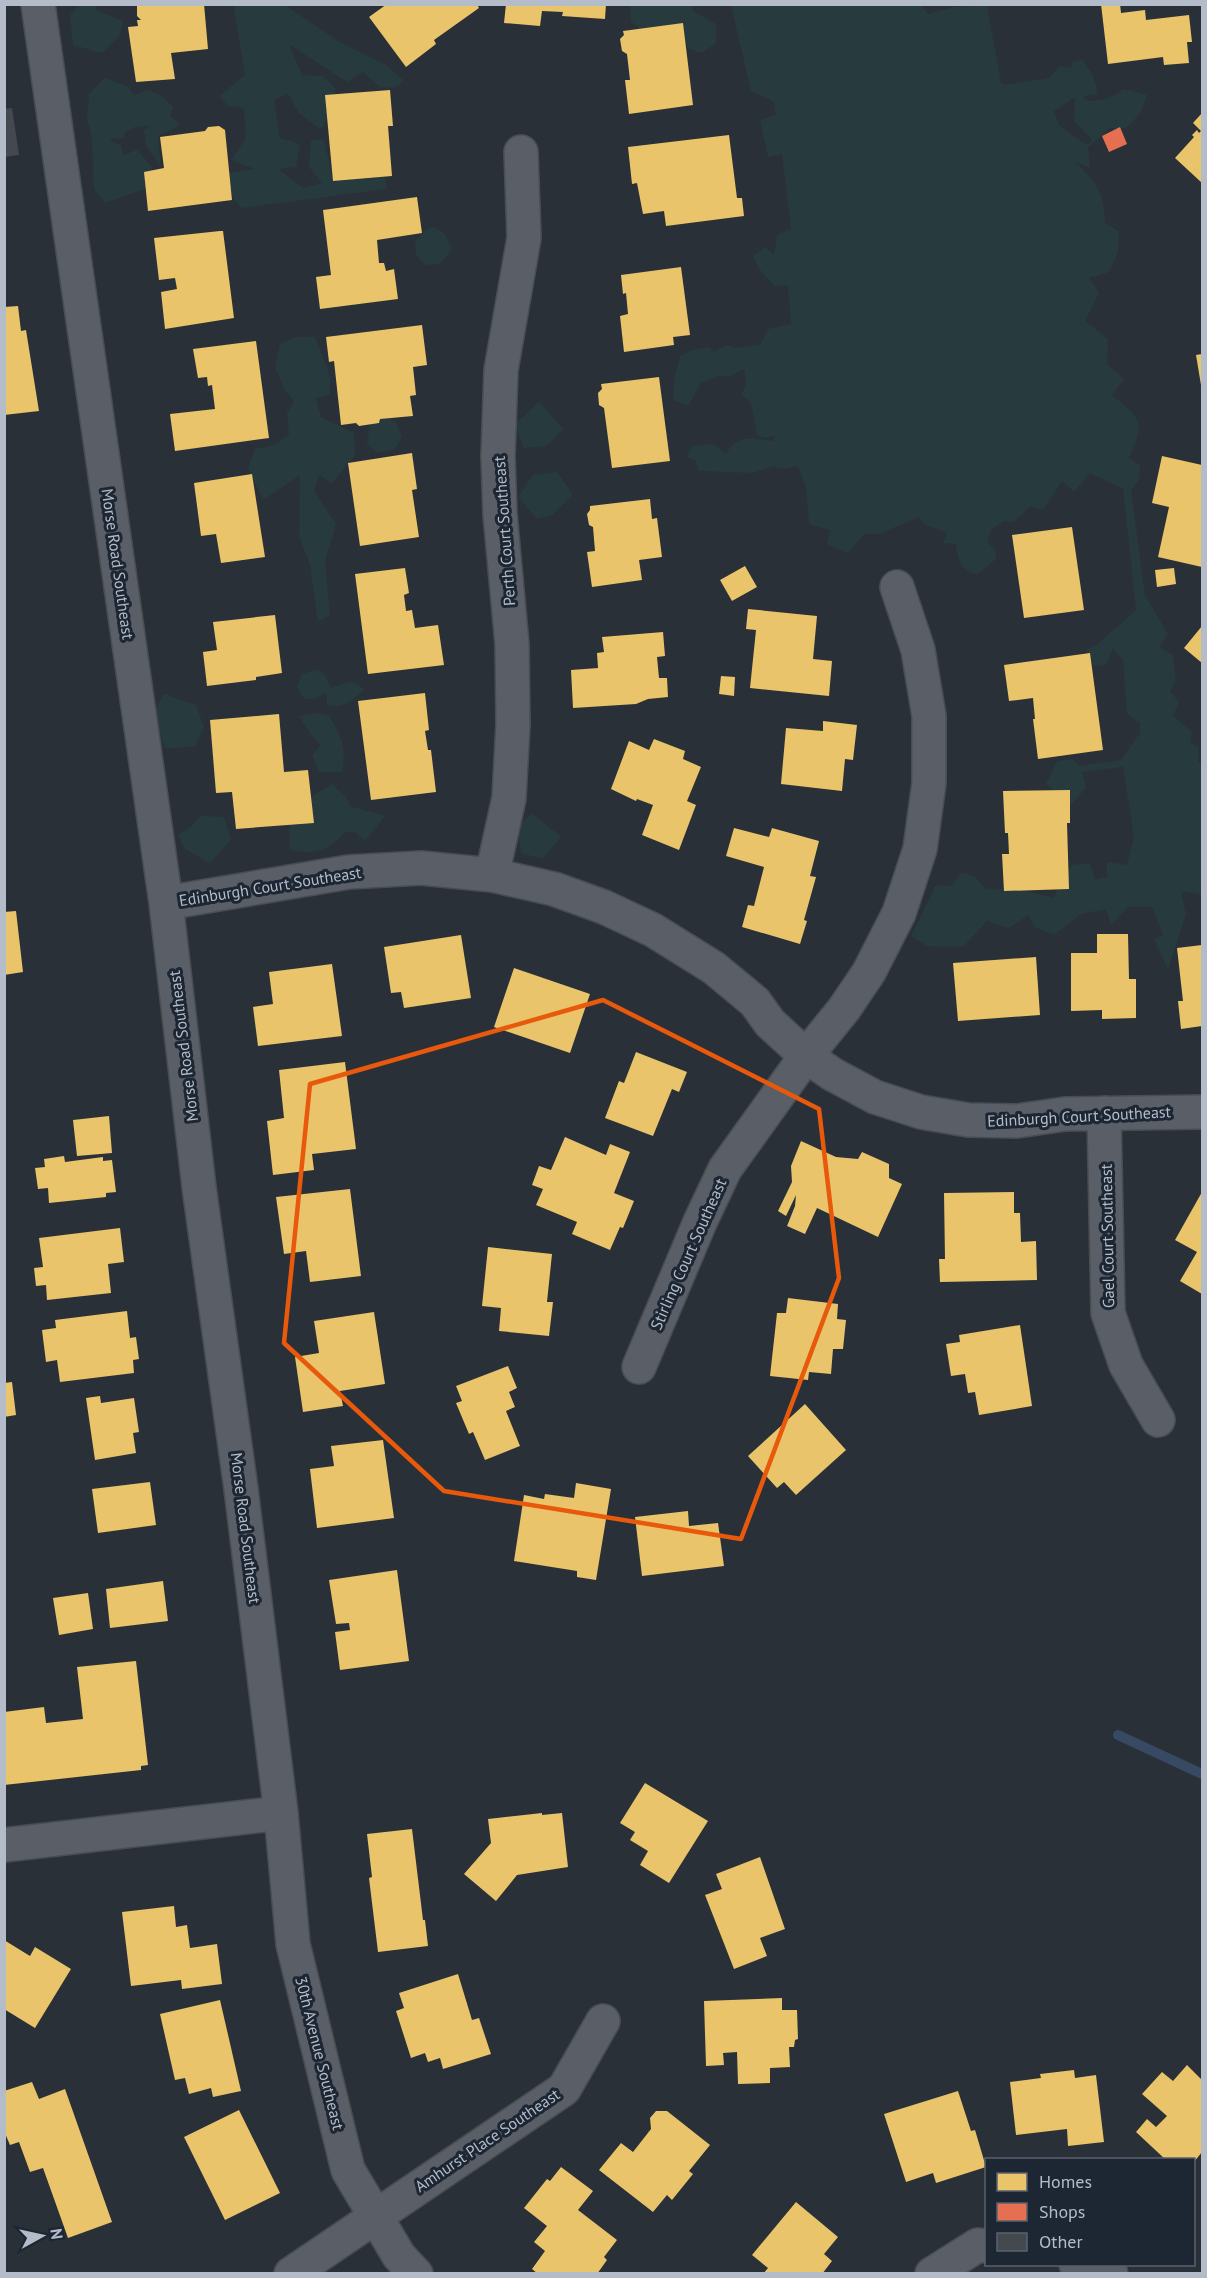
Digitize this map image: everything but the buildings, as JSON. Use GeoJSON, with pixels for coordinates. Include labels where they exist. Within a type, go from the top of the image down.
{"type":"FeatureCollection","features":[{"type":"Feature","properties":{"kind":"street","name":"Morse Road Southeast"},"geometry":{"type":"LineString","coordinates":[[38,4],[166,903],[199,1186],[241,1489],[281,1813]]}},
{"type":"Feature","properties":{"kind":"street","name":"Perth Court Southeast"},"geometry":{"type":"LineString","coordinates":[[492,875],[509,798],[513,724],[512,644],[500,514],[498,456],[501,370],[524,238],[521,152]]}},
{"type":"Feature","properties":{"kind":"street","name":"Stirling Court Southeast"},"geometry":{"type":"LineString","coordinates":[[639,1367],[700,1222],[725,1169],[806,1056],[844,1009],[869,972],[899,913],[920,849],[930,783],[929,716],[918,650],[897,587]]}},
{"type":"Feature","properties":{"kind":"street","name":"Edinburgh Court Southeast"},"geometry":{"type":"LineString","coordinates":[[166,903],[350,872],[421,868],[492,875],[554,889],[604,907],[653,930],[714,968],[755,1002],[770,1023],[806,1056],[832,1074],[875,1097],[921,1112],[968,1120],[1017,1121],[1065,1114],[1203,1112]]}},
{"type":"Feature","properties":{"kind":"street","name":"Gael Court Southeast"},"geometry":{"type":"LineString","coordinates":[[1104,1113],[1108,1313],[1126,1365],[1158,1420]]}},
{"type":"Feature","properties":{"kind":"street"},"geometry":{"type":"LineString","coordinates":[[4,1845],[281,1813]]}},
{"type":"Feature","properties":{"kind":"street","name":"30th Avenue Southeast"},"geometry":{"type":"LineString","coordinates":[[281,1813],[293,1944],[348,2170],[399,2256],[416,2274]]}},
{"type":"Feature","properties":{"kind":"street","name":"Amhurst Place Southeast"},"geometry":{"type":"LineString","coordinates":[[291,2274],[377,2218],[418,2186],[564,2089],[603,2022]]}},
{"type":"Feature","properties":{"kind":"street"},"geometry":{"type":"LineString","coordinates":[[932,2274],[978,2245],[985,2246]]}},
{"type":"Feature","properties":{"kind":"street"},"geometry":{"type":"LineString","coordinates":[[1080,2266],[1111,2274]]}},
{"type":"Feature","properties":{"kind":"highlighted area"},"geometry":{"type":"Polygon","coordinates":[[[603,1000],[819,1109],[839,1278],[741,1539],[444,1491],[284,1343],[310,1084],[603,1000]]]}},
{"type":"Feature","properties":{"kind":"green space"},"geometry":{"type":"Polygon","coordinates":[[[233,4],[285,5],[338,41],[386,65],[404,81],[395,88],[380,87],[363,72],[347,82],[289,44],[302,75],[323,76],[335,88],[335,105],[321,130],[299,113],[288,94],[274,100],[280,138],[300,144],[296,167],[279,169],[303,188],[322,183],[309,167],[311,140],[324,139],[333,181],[385,177],[387,189],[241,208],[232,196],[229,173],[255,169],[231,160],[246,138],[244,108],[228,106],[219,96],[245,75],[233,4]]]}},
{"type":"Feature","properties":{"kind":"green space"},"geometry":{"type":"Polygon","coordinates":[[[80,5],[96,5],[97,11],[123,21],[120,35],[102,53],[73,45],[70,15],[80,5]]]}},
{"type":"Feature","properties":{"kind":"green space"},"geometry":{"type":"Polygon","coordinates":[[[630,5],[692,5],[693,11],[716,24],[716,43],[702,53],[688,49],[680,27],[644,33],[631,21],[630,5]]]}},
{"type":"Feature","properties":{"kind":"green space"},"geometry":{"type":"Polygon","coordinates":[[[731,5],[921,5],[928,14],[954,7],[987,5],[1001,83],[1005,85],[1049,78],[1060,66],[1071,68],[1073,61],[1082,60],[1093,76],[1097,94],[1084,96],[1084,99],[1095,101],[1105,99],[1124,89],[1147,95],[1141,112],[1127,128],[1110,128],[1088,147],[1090,168],[1075,162],[1098,189],[1105,213],[1105,223],[1119,231],[1118,252],[1109,272],[1089,278],[1099,293],[1085,321],[1108,339],[1107,364],[1124,379],[1112,395],[1130,410],[1138,422],[1139,429],[1129,458],[1140,465],[1139,480],[1131,490],[1145,595],[1168,634],[1159,647],[1173,655],[1176,681],[1170,691],[1179,702],[1173,716],[1191,731],[1191,743],[1199,747],[1198,761],[1202,764],[1202,895],[1181,891],[1186,914],[1168,970],[1154,939],[1163,935],[1152,907],[1128,907],[1111,925],[1106,909],[1081,914],[1054,935],[1036,928],[1028,915],[1009,928],[987,921],[963,947],[927,946],[911,936],[936,885],[951,886],[961,873],[974,876],[986,889],[1024,890],[1053,898],[1071,865],[1090,863],[1095,880],[1107,877],[1107,862],[1127,865],[1134,837],[1123,767],[1082,772],[1086,788],[1071,805],[1046,784],[1057,761],[1072,759],[1080,766],[1121,760],[1140,733],[1140,723],[1127,714],[1123,660],[1113,649],[1106,665],[1094,666],[1086,650],[1099,643],[1136,610],[1123,489],[1090,473],[1074,492],[1062,481],[1043,510],[1031,506],[1013,522],[1004,521],[991,530],[987,542],[995,549],[996,559],[977,575],[961,564],[956,544],[943,543],[947,533],[924,524],[919,517],[879,534],[864,534],[848,553],[827,544],[830,530],[809,524],[806,488],[798,466],[780,469],[774,466],[752,473],[699,471],[695,460],[687,457],[692,446],[713,444],[726,453],[741,440],[752,438],[773,441],[775,435],[765,438],[757,435],[751,403],[742,395],[746,382],[744,369],[728,377],[720,375],[701,383],[688,406],[673,400],[674,379],[680,356],[692,350],[709,347],[714,352],[726,345],[735,348],[760,345],[768,329],[791,324],[788,285],[774,286],[760,270],[753,256],[765,247],[774,255],[777,235],[791,229],[782,154],[768,157],[760,120],[776,115],[774,102],[751,91],[731,5]],[[1075,97],[1054,111],[1059,125],[1087,145],[1092,140],[1074,121],[1075,97]]]}},
{"type":"Feature","properties":{"kind":"green space"},"geometry":{"type":"Polygon","coordinates":[[[105,78],[127,86],[134,95],[149,90],[163,97],[173,107],[170,116],[181,125],[158,136],[161,167],[146,145],[144,130],[151,126],[135,127],[124,133],[125,138],[112,138],[110,142],[121,145],[123,155],[137,150],[153,168],[144,189],[105,203],[94,189],[92,138],[87,119],[89,94],[105,78]]]}},
{"type":"Feature","properties":{"kind":"green space"},"geometry":{"type":"Polygon","coordinates":[[[434,227],[445,234],[452,249],[440,264],[425,265],[416,255],[415,242],[426,229],[434,227]]]}},
{"type":"Feature","properties":{"kind":"green space"},"geometry":{"type":"Polygon","coordinates":[[[296,337],[315,337],[330,375],[330,394],[316,398],[321,417],[354,433],[355,456],[332,483],[319,475],[314,491],[336,524],[325,561],[330,615],[318,622],[310,565],[299,536],[300,475],[263,500],[248,468],[255,449],[276,444],[289,435],[287,413],[294,402],[284,388],[275,367],[280,344],[296,337]]]}},
{"type":"Feature","properties":{"kind":"green space"},"geometry":{"type":"Polygon","coordinates":[[[539,402],[563,429],[546,446],[524,448],[515,424],[539,402]]]}},
{"type":"Feature","properties":{"kind":"green space"},"geometry":{"type":"Polygon","coordinates":[[[385,415],[396,422],[402,437],[395,449],[377,453],[367,443],[371,420],[385,415]]]}},
{"type":"Feature","properties":{"kind":"green space"},"geometry":{"type":"Polygon","coordinates":[[[557,472],[573,495],[552,515],[537,519],[518,497],[533,475],[557,472]]]}},
{"type":"Feature","properties":{"kind":"green space"},"geometry":{"type":"Polygon","coordinates":[[[318,669],[325,675],[331,688],[350,681],[365,689],[348,703],[338,706],[327,705],[327,696],[324,693],[315,699],[304,699],[297,687],[302,674],[318,669]]]}},
{"type":"Feature","properties":{"kind":"green space"},"geometry":{"type":"Polygon","coordinates":[[[164,694],[196,705],[204,727],[195,747],[165,748],[153,713],[164,694]]]}},
{"type":"Feature","properties":{"kind":"green space"},"geometry":{"type":"Polygon","coordinates":[[[317,713],[329,716],[340,737],[344,749],[342,772],[319,772],[312,755],[321,745],[299,716],[317,713]]]}},
{"type":"Feature","properties":{"kind":"green space"},"geometry":{"type":"Polygon","coordinates":[[[332,784],[346,797],[350,806],[385,816],[365,841],[355,832],[345,832],[333,844],[314,852],[290,850],[289,814],[332,784]]]}},
{"type":"Feature","properties":{"kind":"green space"},"geometry":{"type":"Polygon","coordinates":[[[533,814],[561,837],[543,859],[521,853],[517,824],[533,814]]]}},
{"type":"Feature","properties":{"kind":"green space"},"geometry":{"type":"Polygon","coordinates":[[[200,816],[224,817],[231,840],[210,863],[185,849],[178,835],[192,826],[200,816]]]}},
{"type":"Feature","properties":{"kind":"waterway"},"geometry":{"type":"LineString","coordinates":[[1118,1735],[1202,1774]]}}]}
